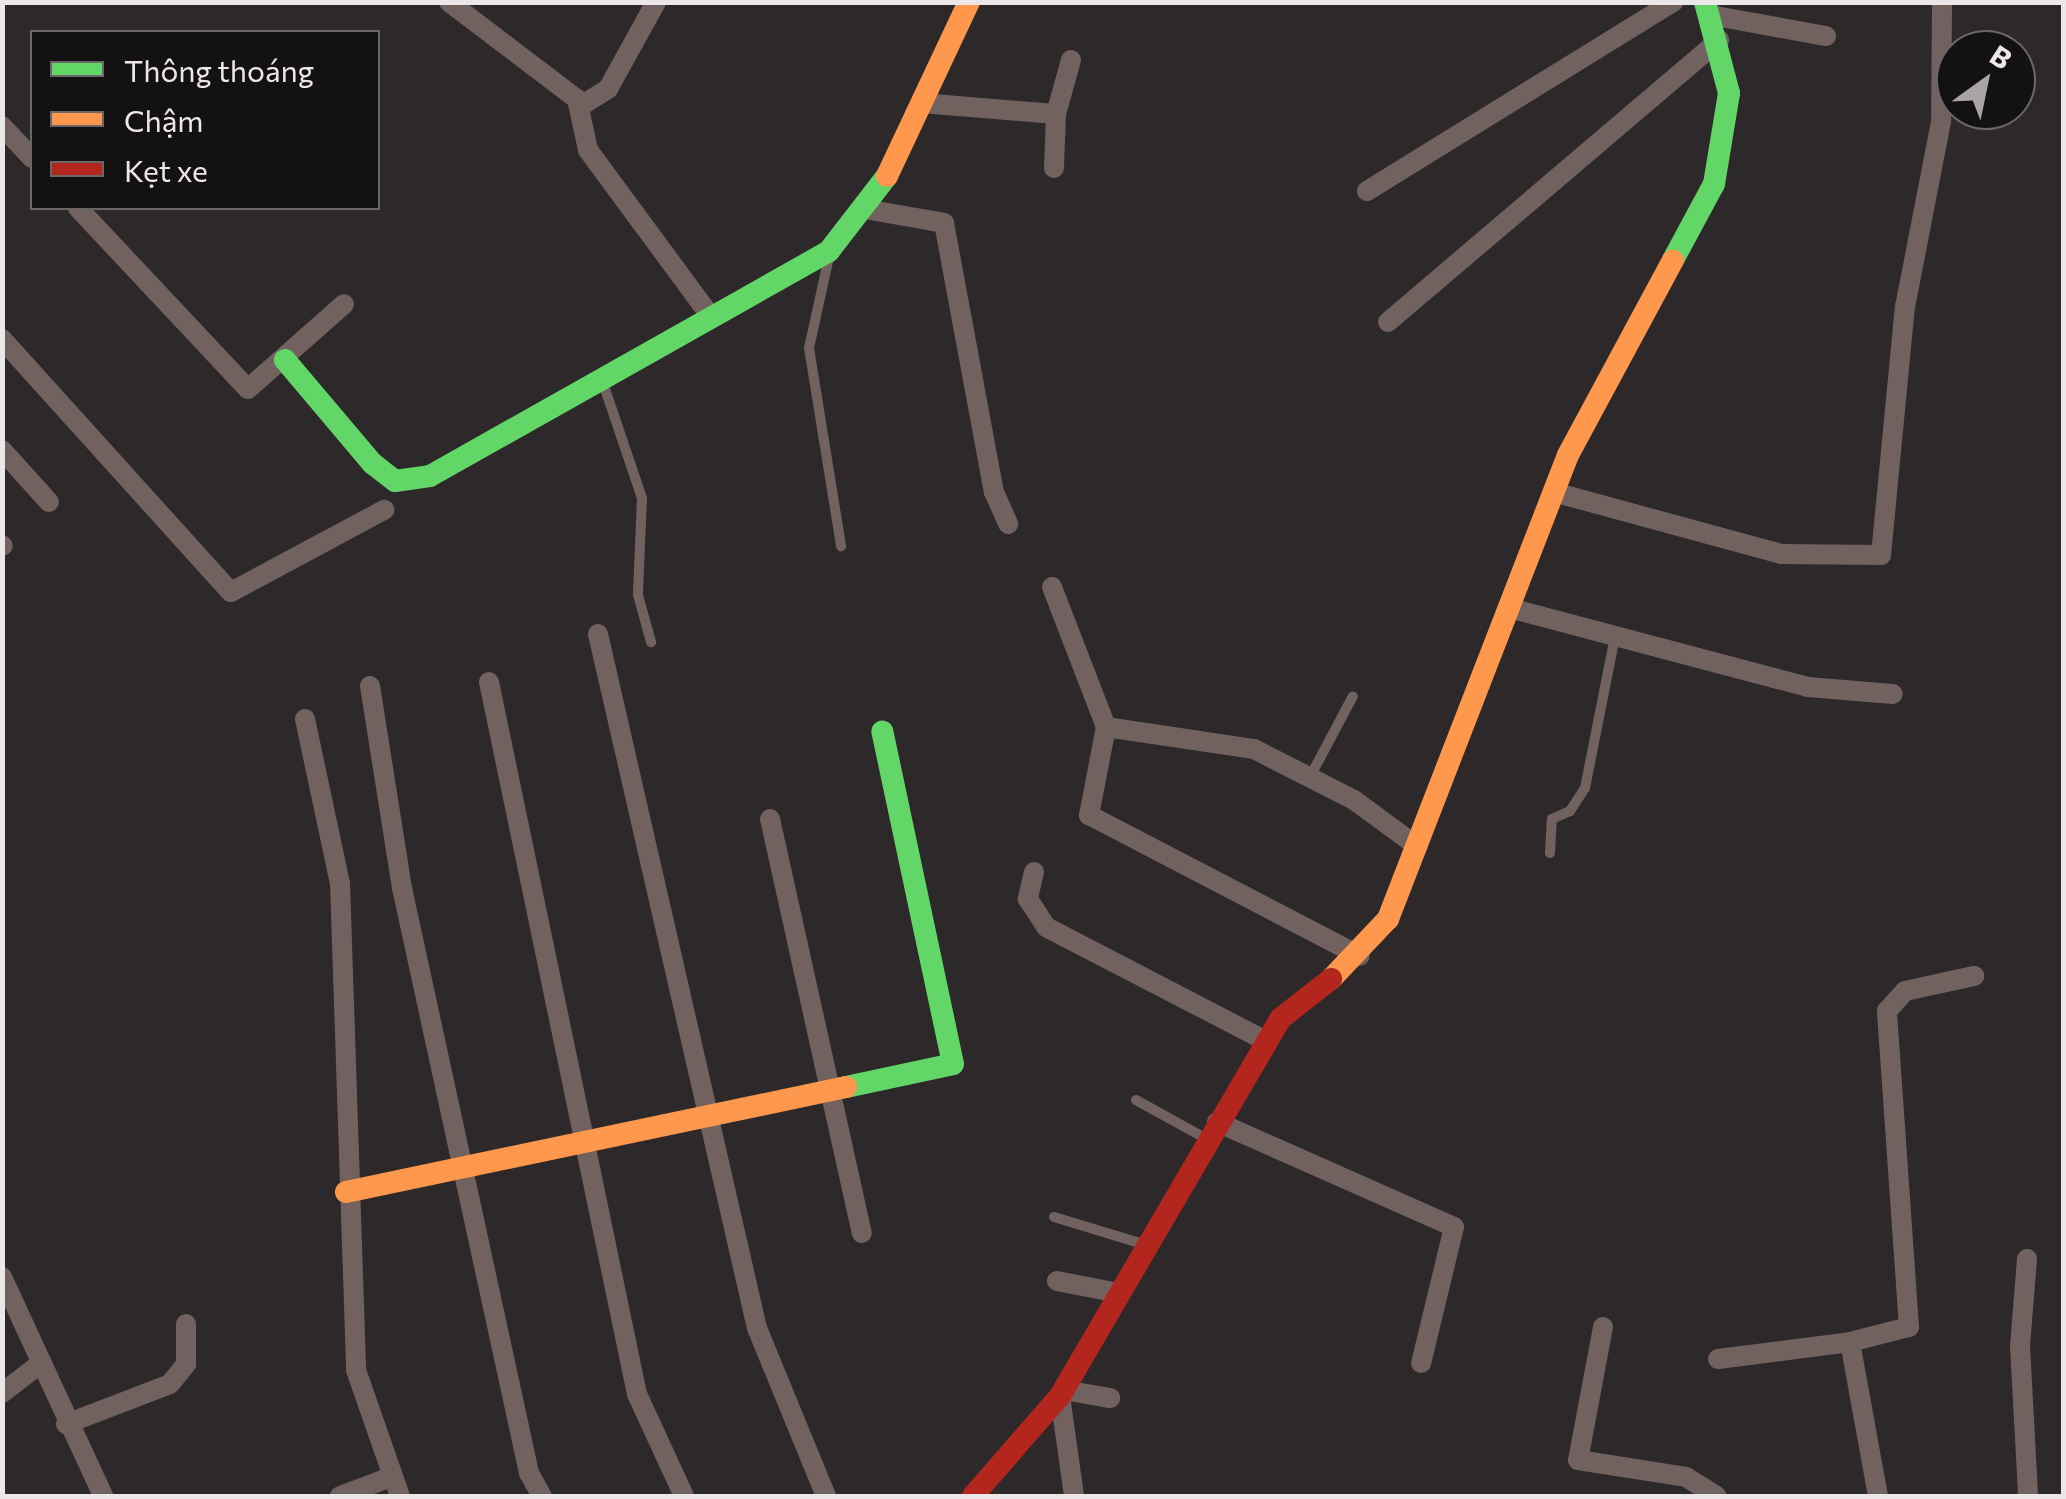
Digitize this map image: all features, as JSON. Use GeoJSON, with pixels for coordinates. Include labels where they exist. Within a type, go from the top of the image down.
{"type":"FeatureCollection","features":[{"type":"Feature","properties":{"kind":"street"},"geometry":{"type":"LineString","coordinates":[[449,2],[579,107],[588,150],[711,317]]}},
{"type":"Feature","properties":{"kind":"street"},"geometry":{"type":"LineString","coordinates":[[579,107],[608,89],[656,2]]}},
{"type":"Feature","properties":{"kind":"street"},"geometry":{"type":"LineString","coordinates":[[285,360],[372,463],[410,483],[829,251],[865,209],[922,102],[968,2]]}},
{"type":"Feature","properties":{"kind":"street"},"geometry":{"type":"LineString","coordinates":[[1367,191],[1673,2]]}},
{"type":"Feature","properties":{"kind":"street"},"geometry":{"type":"LineString","coordinates":[[1557,493],[1781,554],[1881,555],[1901,336],[1941,122],[1942,2]]}},
{"type":"Feature","properties":{"kind":"street"},"geometry":{"type":"LineString","coordinates":[[1707,8],[1826,36]]}},
{"type":"Feature","properties":{"kind":"street"},"geometry":{"type":"LineString","coordinates":[[973,1496],[1062,1393],[1266,1042],[1294,1004],[1360,956],[1388,918],[1513,609],[1578,433],[1714,184],[1730,92],[1719,40],[1707,8]]}},
{"type":"Feature","properties":{"kind":"street"},"geometry":{"type":"LineString","coordinates":[[1388,322],[1719,40]]}},
{"type":"Feature","properties":{"kind":"street"},"geometry":{"type":"LineString","coordinates":[[1054,168],[1056,114],[1071,60]]}},
{"type":"Feature","properties":{"kind":"street"},"geometry":{"type":"LineString","coordinates":[[922,102],[1056,114]]}},
{"type":"Feature","properties":{"kind":"street"},"geometry":{"type":"LineString","coordinates":[[2,126],[30,156]]}},
{"type":"Feature","properties":{"kind":"street"},"geometry":{"type":"LineString","coordinates":[[865,209],[944,223],[994,492],[1008,524]]}},
{"type":"Feature","properties":{"kind":"street"},"geometry":{"type":"LineString","coordinates":[[80,210],[243,386],[285,360],[344,304]]}},
{"type":"Feature","properties":{"kind":"street"},"geometry":{"type":"LineString","coordinates":[[2,339],[231,592],[384,510]]}},
{"type":"Feature","properties":{"kind":"street"},"geometry":{"type":"LineString","coordinates":[[2,450],[48,502]]}},
{"type":"Feature","properties":{"kind":"street"},"geometry":{"type":"LineString","coordinates":[[1052,587],[1106,727],[1088,815],[1360,956]]}},
{"type":"Feature","properties":{"kind":"street"},"geometry":{"type":"LineString","coordinates":[[1513,609],[1614,641],[1823,690],[1893,694]]}},
{"type":"Feature","properties":{"kind":"street"},"geometry":{"type":"LineString","coordinates":[[598,634],[766,1362],[826,1496]]}},
{"type":"Feature","properties":{"kind":"street"},"geometry":{"type":"LineString","coordinates":[[489,682],[590,1143],[637,1394],[684,1496]]}},
{"type":"Feature","properties":{"kind":"street"},"geometry":{"type":"LineString","coordinates":[[370,686],[402,888],[529,1473],[542,1496]]}},
{"type":"Feature","properties":{"kind":"street"},"geometry":{"type":"LineString","coordinates":[[304,720],[340,883],[346,1192],[356,1370],[395,1487],[340,1496]]}},
{"type":"Feature","properties":{"kind":"street"},"geometry":{"type":"LineString","coordinates":[[1106,727],[1230,741],[1311,775],[1418,846]]}},
{"type":"Feature","properties":{"kind":"street"},"geometry":{"type":"LineString","coordinates":[[346,1192],[466,1173],[952,1064],[882,731]]}},
{"type":"Feature","properties":{"kind":"street"},"geometry":{"type":"LineString","coordinates":[[770,818],[862,1233]]}},
{"type":"Feature","properties":{"kind":"street"},"geometry":{"type":"LineString","coordinates":[[1034,872],[1028,898],[1046,926],[1266,1042]]}},
{"type":"Feature","properties":{"kind":"street"},"geometry":{"type":"LineString","coordinates":[[1718,1358],[1850,1342],[1909,1327],[1887,1011],[1905,991],[1974,976]]}},
{"type":"Feature","properties":{"kind":"street"},"geometry":{"type":"LineString","coordinates":[[1212,1131],[1454,1227],[1421,1363]]}},
{"type":"Feature","properties":{"kind":"street"},"geometry":{"type":"LineString","coordinates":[[2027,1259],[2020,1346],[2028,1496]]}},
{"type":"Feature","properties":{"kind":"street"},"geometry":{"type":"LineString","coordinates":[[2,1276],[36,1367],[103,1496]]}},
{"type":"Feature","properties":{"kind":"street"},"geometry":{"type":"LineString","coordinates":[[1056,1281],[1119,1293]]}},
{"type":"Feature","properties":{"kind":"street"},"geometry":{"type":"LineString","coordinates":[[66,1424],[170,1384],[186,1364],[186,1324]]}},
{"type":"Feature","properties":{"kind":"street"},"geometry":{"type":"LineString","coordinates":[[1603,1328],[1578,1460],[1686,1477],[1716,1496]]}},
{"type":"Feature","properties":{"kind":"street"},"geometry":{"type":"LineString","coordinates":[[1850,1342],[1878,1496]]}},
{"type":"Feature","properties":{"kind":"street"},"geometry":{"type":"LineString","coordinates":[[2,1393],[36,1367]]}},
{"type":"Feature","properties":{"kind":"street"},"geometry":{"type":"LineString","coordinates":[[1062,1393],[1110,1398]]}},
{"type":"Feature","properties":{"kind":"street"},"geometry":{"type":"LineString","coordinates":[[1062,1393],[1074,1496]]}},
{"type":"Feature","properties":{"kind":"lane"},"geometry":{"type":"LineString","coordinates":[[829,251],[809,348],[841,546]]}},
{"type":"Feature","properties":{"kind":"lane"},"geometry":{"type":"LineString","coordinates":[[602,380],[642,498],[638,595],[651,642]]}},
{"type":"Feature","properties":{"kind":"lane"},"geometry":{"type":"LineString","coordinates":[[1550,853],[1552,818],[1570,811],[1584,788],[1614,641]]}},
{"type":"Feature","properties":{"kind":"lane"},"geometry":{"type":"LineString","coordinates":[[1311,775],[1353,696]]}},
{"type":"Feature","properties":{"kind":"lane"},"geometry":{"type":"LineString","coordinates":[[1136,1100],[1212,1131]]}},
{"type":"Feature","properties":{"kind":"lane"},"geometry":{"type":"LineString","coordinates":[[1054,1217],[1147,1245]]}},
{"type":"Feature","properties":{"kind":"traffic: fast"},"geometry":{"type":"LineString","coordinates":[[1673,260],[1714,184],[1729,93],[1705,2]]}},
{"type":"Feature","properties":{"kind":"traffic: fast"},"geometry":{"type":"LineString","coordinates":[[285,360],[372,463],[395,481],[430,476],[829,251],[887,176]]}},
{"type":"Feature","properties":{"kind":"traffic: fast"},"geometry":{"type":"LineString","coordinates":[[846,1087],[953,1064],[882,731]]}},
{"type":"Feature","properties":{"kind":"traffic: slow"},"geometry":{"type":"LineString","coordinates":[[887,176],[969,2]]}},
{"type":"Feature","properties":{"kind":"traffic: slow"},"geometry":{"type":"LineString","coordinates":[[1331,979],[1388,919],[1568,455],[1673,260]]}},
{"type":"Feature","properties":{"kind":"traffic: slow"},"geometry":{"type":"LineString","coordinates":[[346,1192],[846,1087]]}},
{"type":"Feature","properties":{"kind":"traffic: jam"},"geometry":{"type":"LineString","coordinates":[[973,1496],[1060,1396],[1280,1019],[1331,979]]}}]}
